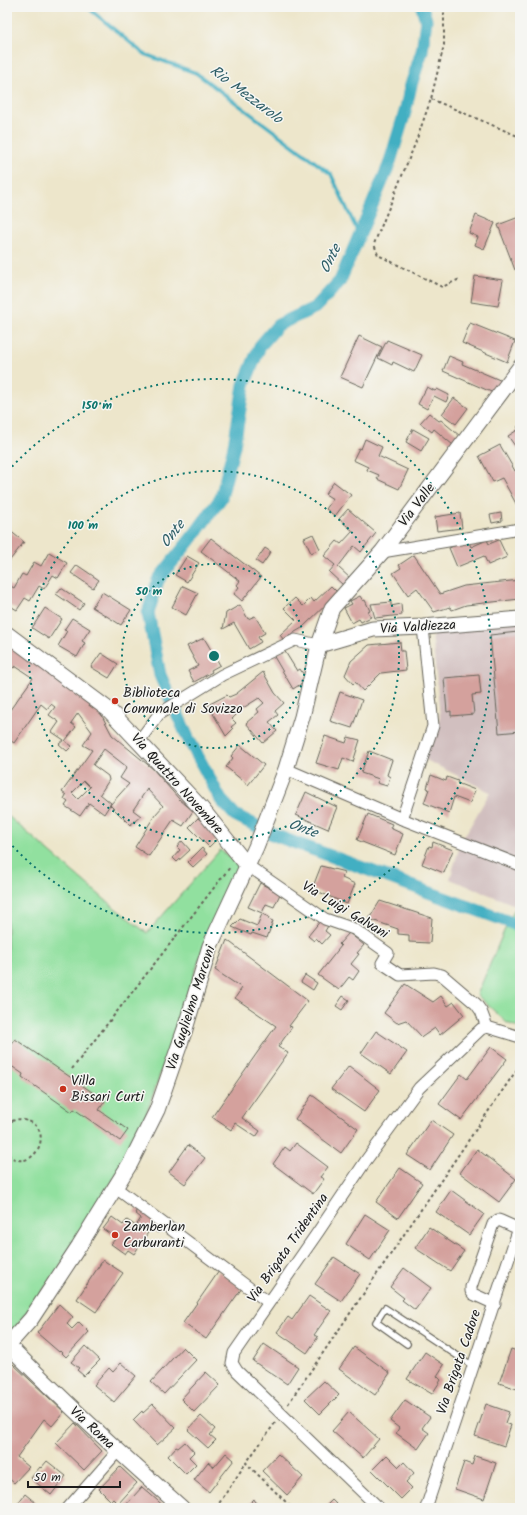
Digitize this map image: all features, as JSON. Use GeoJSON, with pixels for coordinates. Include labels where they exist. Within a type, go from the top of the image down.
{"type":"FeatureCollection","features":[{"type":"Feature","properties":{"kind":"main road","name":"Via Valle"},"geometry":{"type":"LineString","coordinates":[[319,645],[332,608],[382,552],[520,366]]}},
{"type":"Feature","properties":{"kind":"main road","name":"Via Valdiezza"},"geometry":{"type":"LineString","coordinates":[[319,645],[373,629],[423,627],[520,619]]}},
{"type":"Feature","properties":{"kind":"main road","name":"Via Quattro Novembre"},"geometry":{"type":"LineString","coordinates":[[7,634],[109,710],[201,808],[243,861]]}},
{"type":"Feature","properties":{"kind":"main road","name":"Via Guglielmo Marconi"},"geometry":{"type":"LineString","coordinates":[[7,1345],[31,1319],[116,1188],[157,1110],[185,1029],[210,946],[243,861],[256,847],[286,770],[302,717],[319,645]]}},
{"type":"Feature","properties":{"kind":"main road","name":"Via Roma"},"geometry":{"type":"LineString","coordinates":[[7,1345],[117,1452],[182,1508]]}},
{"type":"Feature","properties":{"kind":"street"},"geometry":{"type":"LineString","coordinates":[[382,552],[520,530]]}},
{"type":"Feature","properties":{"kind":"street"},"geometry":{"type":"LineString","coordinates":[[402,819],[433,726],[423,627]]}},
{"type":"Feature","properties":{"kind":"street"},"geometry":{"type":"LineString","coordinates":[[139,741],[159,714],[222,675],[295,640],[319,645]]}},
{"type":"Feature","properties":{"kind":"street"},"geometry":{"type":"LineString","coordinates":[[286,770],[402,819],[520,865]]}},
{"type":"Feature","properties":{"kind":"street","name":"Via Luigi Galvani"},"geometry":{"type":"LineString","coordinates":[[243,861],[325,919],[354,929],[388,953],[382,963],[400,975],[434,973],[442,975],[476,1004],[481,1011],[487,1027]]}},
{"type":"Feature","properties":{"kind":"street"},"geometry":{"type":"LineString","coordinates":[[487,1027],[498,1029],[520,1037]]}},
{"type":"Feature","properties":{"kind":"street","name":"Via Brigata Tridentina"},"geometry":{"type":"LineString","coordinates":[[379,1508],[237,1371],[232,1363],[234,1353],[367,1160],[419,1088],[476,1032],[487,1027]]}},
{"type":"Feature","properties":{"kind":"street"},"geometry":{"type":"LineString","coordinates":[[116,1188],[268,1302]]}},
{"type":"Feature","properties":{"kind":"street"},"geometry":{"type":"LineString","coordinates":[[495,1304],[473,1294],[471,1287],[493,1224],[498,1220],[519,1227]]}},
{"type":"Feature","properties":{"kind":"street","name":"Via Brigata Cadore"},"geometry":{"type":"LineString","coordinates":[[426,1508],[495,1304],[519,1227]]}},
{"type":"Feature","properties":{"kind":"street"},"geometry":{"type":"LineString","coordinates":[[68,1508],[117,1452]]}},
{"type":"Feature","properties":{"kind":"lane"},"geometry":{"type":"LineString","coordinates":[[407,1344],[376,1322],[385,1308],[473,1366]]}},
{"type":"Feature","properties":{"kind":"path"},"geometry":{"type":"LineString","coordinates":[[442,7],[444,11],[444,44],[431,99],[416,144],[374,244],[378,255],[442,287],[460,279]]}},
{"type":"Feature","properties":{"kind":"path"},"geometry":{"type":"LineString","coordinates":[[431,99],[520,137]]}},
{"type":"Feature","properties":{"kind":"path"},"geometry":{"type":"LineString","coordinates":[[72,1069],[243,861]]}},
{"type":"Feature","properties":{"kind":"path"},"geometry":{"type":"LineString","coordinates":[[216,1508],[520,1065]]}},
{"type":"Feature","properties":{"kind":"path"},"geometry":{"type":"LineString","coordinates":[[7,1125],[15,1120],[28,1120],[34,1124],[41,1135],[39,1149],[29,1158],[22,1160],[8,1156]]}},
{"type":"Feature","properties":{"kind":"path"},"geometry":{"type":"LineString","coordinates":[[246,1463],[292,1508]]}},
{"type":"Feature","properties":{"kind":"shaded area"},"geometry":{"type":"Polygon","coordinates":[[[520,619],[520,907],[450,879],[461,842],[490,792],[422,758],[440,717],[432,632],[520,619]]]}},
{"type":"Feature","properties":{"kind":"green space"},"geometry":{"type":"Polygon","coordinates":[[[7,815],[110,904],[147,933],[220,850],[239,864],[206,940],[145,1118],[127,1157],[60,1267],[9,1336],[7,1334],[7,815]]]}},
{"type":"Feature","properties":{"kind":"green space"},"geometry":{"type":"Polygon","coordinates":[[[520,899],[520,1028],[507,1023],[477,995],[504,931],[520,899]]]}},
{"type":"Feature","properties":{"kind":"building"},"geometry":{"type":"Polygon","coordinates":[[[476,215],[495,223],[484,249],[475,245],[478,237],[469,233],[476,215]]]}},
{"type":"Feature","properties":{"kind":"building"},"geometry":{"type":"Polygon","coordinates":[[[519,217],[520,268],[515,270],[498,225],[519,217]]]}},
{"type":"Feature","properties":{"kind":"building"},"geometry":{"type":"Polygon","coordinates":[[[475,276],[503,280],[498,306],[471,302],[475,276]]]}},
{"type":"Feature","properties":{"kind":"building"},"geometry":{"type":"Polygon","coordinates":[[[470,323],[515,341],[507,362],[462,343],[470,323]]]}},
{"type":"Feature","properties":{"kind":"building"},"geometry":{"type":"Polygon","coordinates":[[[359,336],[382,347],[363,387],[340,377],[359,336]]]}},
{"type":"Feature","properties":{"kind":"building"},"geometry":{"type":"Polygon","coordinates":[[[387,340],[422,355],[414,372],[393,362],[392,365],[378,358],[387,340]]]}},
{"type":"Feature","properties":{"kind":"building"},"geometry":{"type":"Polygon","coordinates":[[[449,356],[463,362],[462,364],[502,381],[496,394],[443,371],[449,356]]]}},
{"type":"Feature","properties":{"kind":"building"},"geometry":{"type":"Polygon","coordinates":[[[427,387],[435,391],[437,389],[449,395],[446,402],[434,396],[427,409],[418,404],[427,387]]]}},
{"type":"Feature","properties":{"kind":"building"},"geometry":{"type":"Polygon","coordinates":[[[454,398],[468,408],[456,424],[442,414],[454,398]]]}},
{"type":"Feature","properties":{"kind":"building"},"geometry":{"type":"Polygon","coordinates":[[[429,413],[439,421],[441,420],[460,436],[453,445],[434,429],[432,432],[420,423],[429,413]]]}},
{"type":"Feature","properties":{"kind":"building"},"geometry":{"type":"Polygon","coordinates":[[[520,425],[520,453],[508,436],[519,429],[517,427],[520,425]]]}},
{"type":"Feature","properties":{"kind":"building"},"geometry":{"type":"Polygon","coordinates":[[[413,429],[429,438],[421,451],[406,442],[413,429]]]}},
{"type":"Feature","properties":{"kind":"building"},"geometry":{"type":"Polygon","coordinates":[[[365,439],[382,447],[378,456],[408,470],[399,489],[377,479],[379,475],[367,470],[368,467],[353,460],[359,448],[361,449],[365,439]]]}},
{"type":"Feature","properties":{"kind":"building"},"geometry":{"type":"Polygon","coordinates":[[[500,445],[515,471],[520,470],[520,511],[502,478],[493,482],[479,456],[500,445]]]}},
{"type":"Feature","properties":{"kind":"building"},"geometry":{"type":"Polygon","coordinates":[[[334,482],[351,495],[335,516],[326,509],[333,499],[325,494],[334,482]]]}},
{"type":"Feature","properties":{"kind":"building"},"geometry":{"type":"Polygon","coordinates":[[[348,509],[376,533],[361,552],[354,546],[338,567],[351,579],[344,586],[329,572],[335,565],[324,556],[337,541],[341,544],[353,531],[339,519],[348,509]]]}},
{"type":"Feature","properties":{"kind":"building"},"geometry":{"type":"Polygon","coordinates":[[[460,513],[462,528],[437,531],[435,517],[460,513]]]}},
{"type":"Feature","properties":{"kind":"building"},"geometry":{"type":"Polygon","coordinates":[[[501,513],[502,521],[492,523],[490,515],[501,513]]]}},
{"type":"Feature","properties":{"kind":"building"},"geometry":{"type":"Polygon","coordinates":[[[9,530],[24,542],[7,564],[7,533],[9,530]]]}},
{"type":"Feature","properties":{"kind":"building"},"geometry":{"type":"Polygon","coordinates":[[[313,534],[320,549],[311,553],[304,538],[313,534]]]}},
{"type":"Feature","properties":{"kind":"building"},"geometry":{"type":"Polygon","coordinates":[[[211,538],[261,577],[242,601],[234,594],[239,587],[237,585],[240,581],[201,551],[211,538]]]}},
{"type":"Feature","properties":{"kind":"building"},"geometry":{"type":"Polygon","coordinates":[[[468,540],[471,547],[487,540],[489,544],[499,540],[507,557],[488,565],[484,556],[457,567],[449,548],[468,540]]]}},
{"type":"Feature","properties":{"kind":"building"},"geometry":{"type":"Polygon","coordinates":[[[265,548],[271,552],[262,565],[256,561],[265,548]]]}},
{"type":"Feature","properties":{"kind":"building"},"geometry":{"type":"Polygon","coordinates":[[[49,552],[67,563],[58,578],[53,575],[44,589],[39,586],[30,601],[25,598],[17,610],[7,604],[7,584],[14,588],[22,574],[26,576],[34,562],[41,566],[49,552]]]}},
{"type":"Feature","properties":{"kind":"building"},"geometry":{"type":"Polygon","coordinates":[[[414,555],[440,594],[464,586],[520,580],[520,599],[466,605],[452,610],[450,607],[434,612],[417,588],[408,595],[393,573],[401,568],[399,565],[414,555]]]}},
{"type":"Feature","properties":{"kind":"building"},"geometry":{"type":"Polygon","coordinates":[[[187,556],[199,563],[187,582],[175,575],[187,556]]]}},
{"type":"Feature","properties":{"kind":"building"},"geometry":{"type":"Polygon","coordinates":[[[77,565],[99,580],[93,588],[71,573],[77,565]]]}},
{"type":"Feature","properties":{"kind":"building"},"geometry":{"type":"Polygon","coordinates":[[[183,586],[198,593],[186,615],[172,607],[183,586]]]}},
{"type":"Feature","properties":{"kind":"building"},"geometry":{"type":"Polygon","coordinates":[[[331,586],[338,593],[302,628],[283,639],[280,635],[296,620],[284,608],[295,598],[303,606],[311,598],[314,602],[331,586]]]}},
{"type":"Feature","properties":{"kind":"building"},"geometry":{"type":"Polygon","coordinates":[[[61,588],[84,603],[79,610],[56,594],[61,588]]]}},
{"type":"Feature","properties":{"kind":"building"},"geometry":{"type":"Polygon","coordinates":[[[102,592],[131,610],[121,625],[92,607],[102,592]]]}},
{"type":"Feature","properties":{"kind":"building"},"geometry":{"type":"Polygon","coordinates":[[[360,596],[363,601],[365,600],[371,617],[361,622],[359,619],[352,623],[344,608],[352,604],[350,601],[360,596]]]}},
{"type":"Feature","properties":{"kind":"building"},"geometry":{"type":"Polygon","coordinates":[[[391,602],[391,606],[401,604],[402,615],[375,618],[371,604],[391,602]]]}},
{"type":"Feature","properties":{"kind":"building"},"geometry":{"type":"Polygon","coordinates":[[[240,605],[248,619],[255,616],[265,633],[258,637],[261,642],[249,649],[234,623],[223,629],[226,613],[240,605]]]}},
{"type":"Feature","properties":{"kind":"building"},"geometry":{"type":"Polygon","coordinates":[[[45,608],[62,619],[49,639],[32,628],[45,608]]]}},
{"type":"Feature","properties":{"kind":"building"},"geometry":{"type":"Polygon","coordinates":[[[72,618],[90,629],[82,641],[85,643],[77,657],[58,646],[67,631],[64,630],[72,618]]]}},
{"type":"Feature","properties":{"kind":"building"},"geometry":{"type":"Polygon","coordinates":[[[518,632],[518,640],[520,640],[520,731],[499,733],[490,635],[518,632]]]}},
{"type":"Feature","properties":{"kind":"building"},"geometry":{"type":"Polygon","coordinates":[[[204,638],[220,665],[211,670],[212,672],[194,682],[188,671],[198,666],[187,646],[204,638]]]}},
{"type":"Feature","properties":{"kind":"building"},"geometry":{"type":"Polygon","coordinates":[[[400,642],[401,651],[404,651],[406,670],[381,673],[363,691],[355,682],[353,684],[345,675],[351,661],[369,645],[400,642]]]}},
{"type":"Feature","properties":{"kind":"building"},"geometry":{"type":"Polygon","coordinates":[[[7,644],[44,668],[100,712],[112,735],[153,769],[179,799],[193,811],[183,826],[173,820],[149,856],[135,847],[155,815],[163,806],[147,789],[133,810],[141,816],[130,825],[110,805],[129,784],[120,778],[127,767],[104,749],[93,765],[108,776],[109,780],[100,794],[111,803],[104,814],[89,803],[80,816],[65,806],[68,802],[64,799],[66,795],[62,792],[92,750],[83,745],[92,732],[78,713],[71,723],[76,727],[65,741],[72,746],[67,751],[59,744],[64,740],[52,732],[59,722],[49,715],[55,707],[51,704],[47,709],[41,704],[14,743],[7,738],[7,714],[33,678],[15,666],[14,668],[7,663],[7,644]],[[84,781],[72,793],[78,799],[90,787],[84,781]]]}},
{"type":"Feature","properties":{"kind":"building"},"geometry":{"type":"Polygon","coordinates":[[[284,650],[297,671],[300,669],[307,680],[293,689],[273,655],[284,650]]]}},
{"type":"Feature","properties":{"kind":"building"},"geometry":{"type":"Polygon","coordinates":[[[101,653],[118,664],[109,678],[91,667],[101,653]]]}},
{"type":"Feature","properties":{"kind":"building"},"geometry":{"type":"Polygon","coordinates":[[[263,672],[275,693],[284,703],[275,711],[278,715],[269,722],[277,731],[263,743],[246,723],[259,712],[257,709],[264,703],[259,698],[235,713],[236,715],[232,719],[236,723],[231,727],[233,729],[226,736],[208,705],[227,695],[229,697],[236,694],[263,672]]]}},
{"type":"Feature","properties":{"kind":"building"},"geometry":{"type":"Polygon","coordinates":[[[479,675],[481,694],[472,695],[474,714],[451,716],[451,711],[447,712],[444,678],[479,675]]]}},
{"type":"Feature","properties":{"kind":"building"},"geometry":{"type":"Polygon","coordinates":[[[340,692],[362,700],[352,728],[330,721],[340,692]]]}},
{"type":"Feature","properties":{"kind":"building"},"geometry":{"type":"Polygon","coordinates":[[[325,736],[346,743],[348,737],[360,740],[353,762],[343,758],[339,770],[316,763],[325,736]]]}},
{"type":"Feature","properties":{"kind":"building"},"geometry":{"type":"Polygon","coordinates":[[[240,745],[264,765],[248,785],[226,767],[233,758],[231,756],[240,745]]]}},
{"type":"Feature","properties":{"kind":"building"},"geometry":{"type":"Polygon","coordinates":[[[369,751],[392,760],[387,775],[390,777],[387,786],[377,783],[379,779],[361,773],[369,751]]]}},
{"type":"Feature","properties":{"kind":"building"},"geometry":{"type":"Polygon","coordinates":[[[431,775],[446,781],[447,777],[458,781],[457,783],[475,790],[470,803],[454,797],[449,813],[424,803],[429,789],[427,788],[431,775]]]}},
{"type":"Feature","properties":{"kind":"building"},"geometry":{"type":"Polygon","coordinates":[[[306,792],[337,807],[328,829],[296,815],[306,792]]]}},
{"type":"Feature","properties":{"kind":"building"},"geometry":{"type":"Polygon","coordinates":[[[368,814],[392,824],[390,828],[403,834],[395,855],[357,840],[368,814]]]}},
{"type":"Feature","properties":{"kind":"building"},"geometry":{"type":"Polygon","coordinates":[[[198,818],[218,838],[209,847],[189,827],[198,818]]]}},
{"type":"Feature","properties":{"kind":"building"},"geometry":{"type":"Polygon","coordinates":[[[182,841],[190,850],[177,862],[173,858],[180,850],[177,847],[182,841]]]}},
{"type":"Feature","properties":{"kind":"building"},"geometry":{"type":"Polygon","coordinates":[[[433,842],[453,850],[444,873],[422,864],[429,846],[432,847],[433,842]]]}},
{"type":"Feature","properties":{"kind":"building"},"geometry":{"type":"Polygon","coordinates":[[[202,848],[207,854],[193,867],[188,862],[202,848]]]}},
{"type":"Feature","properties":{"kind":"building"},"geometry":{"type":"Polygon","coordinates":[[[321,866],[345,872],[342,878],[355,884],[347,904],[312,889],[321,866]]]}},
{"type":"Feature","properties":{"kind":"building"},"geometry":{"type":"Polygon","coordinates":[[[260,883],[280,894],[274,907],[266,904],[262,913],[248,907],[260,883]]]}},
{"type":"Feature","properties":{"kind":"building"},"geometry":{"type":"Polygon","coordinates":[[[380,901],[432,918],[430,943],[409,942],[409,935],[398,934],[398,929],[369,919],[380,901]]]}},
{"type":"Feature","properties":{"kind":"building"},"geometry":{"type":"Polygon","coordinates":[[[262,914],[269,917],[268,919],[273,921],[267,938],[252,933],[251,935],[232,927],[240,919],[257,926],[262,914]]]}},
{"type":"Feature","properties":{"kind":"building"},"geometry":{"type":"Polygon","coordinates":[[[321,920],[328,926],[325,931],[330,935],[322,944],[316,938],[314,941],[308,936],[321,920]]]}},
{"type":"Feature","properties":{"kind":"building"},"geometry":{"type":"Polygon","coordinates":[[[349,933],[364,945],[357,953],[359,954],[351,964],[359,971],[353,980],[349,977],[339,990],[318,975],[341,946],[339,944],[349,933]]]}},
{"type":"Feature","properties":{"kind":"building"},"geometry":{"type":"Polygon","coordinates":[[[227,940],[308,1001],[289,1026],[292,1027],[278,1047],[288,1053],[242,1118],[260,1131],[256,1137],[235,1123],[231,1130],[212,1117],[276,1026],[235,998],[242,988],[215,970],[227,940]]]}},
{"type":"Feature","properties":{"kind":"building"},"geometry":{"type":"Polygon","coordinates":[[[305,975],[317,983],[313,990],[301,982],[305,975]]]}},
{"type":"Feature","properties":{"kind":"building"},"geometry":{"type":"Polygon","coordinates":[[[405,984],[433,1002],[441,996],[448,1006],[454,1002],[464,1015],[440,1035],[435,1028],[422,1037],[406,1020],[397,1023],[384,1013],[405,984]]]}},
{"type":"Feature","properties":{"kind":"building"},"geometry":{"type":"Polygon","coordinates":[[[343,996],[349,1000],[342,1010],[336,1006],[343,996]]]}},
{"type":"Feature","properties":{"kind":"building"},"geometry":{"type":"Polygon","coordinates":[[[376,1031],[407,1052],[391,1074],[361,1053],[376,1031]]]}},
{"type":"Feature","properties":{"kind":"building","name":"Villa Bissari Curti"},"geometry":{"type":"Polygon","coordinates":[[[15,1039],[105,1101],[99,1110],[128,1130],[120,1141],[74,1109],[72,1112],[22,1077],[23,1074],[7,1063],[7,1048],[8,1049],[15,1039]]]}},
{"type":"Feature","properties":{"kind":"building"},"geometry":{"type":"Polygon","coordinates":[[[491,1047],[507,1059],[461,1120],[439,1104],[461,1074],[467,1079],[491,1047]]]}},
{"type":"Feature","properties":{"kind":"building"},"geometry":{"type":"Polygon","coordinates":[[[349,1066],[380,1090],[364,1112],[331,1089],[349,1066]]]}},
{"type":"Feature","properties":{"kind":"building"},"geometry":{"type":"Polygon","coordinates":[[[312,1095],[358,1129],[341,1153],[295,1119],[312,1095]]]}},
{"type":"Feature","properties":{"kind":"building"},"geometry":{"type":"Polygon","coordinates":[[[431,1120],[453,1135],[430,1170],[407,1155],[431,1120]]]}},
{"type":"Feature","properties":{"kind":"building"},"geometry":{"type":"Polygon","coordinates":[[[296,1143],[328,1167],[320,1177],[324,1179],[313,1194],[273,1164],[285,1147],[290,1151],[296,1143]]]}},
{"type":"Feature","properties":{"kind":"building"},"geometry":{"type":"Polygon","coordinates":[[[188,1145],[205,1158],[185,1184],[169,1172],[188,1145]]]}},
{"type":"Feature","properties":{"kind":"building"},"geometry":{"type":"Polygon","coordinates":[[[477,1149],[516,1179],[499,1202],[460,1173],[477,1149]]]}},
{"type":"Feature","properties":{"kind":"building"},"geometry":{"type":"Polygon","coordinates":[[[400,1168],[422,1183],[398,1218],[376,1202],[400,1168]]]}},
{"type":"Feature","properties":{"kind":"building"},"geometry":{"type":"Polygon","coordinates":[[[451,1190],[484,1214],[469,1235],[436,1212],[451,1190]]]}},
{"type":"Feature","properties":{"kind":"building"},"geometry":{"type":"Polygon","coordinates":[[[138,1208],[163,1225],[158,1233],[151,1228],[134,1254],[128,1250],[125,1254],[111,1244],[116,1238],[103,1229],[112,1217],[123,1225],[127,1220],[136,1226],[141,1218],[135,1213],[138,1208]]]}},
{"type":"Feature","properties":{"kind":"building"},"geometry":{"type":"Polygon","coordinates":[[[365,1214],[390,1230],[370,1260],[346,1244],[365,1214]]]}},
{"type":"Feature","properties":{"kind":"building"},"geometry":{"type":"Polygon","coordinates":[[[429,1227],[464,1251],[450,1271],[415,1248],[429,1227]]]}},
{"type":"Feature","properties":{"kind":"building"},"geometry":{"type":"Polygon","coordinates":[[[334,1257],[360,1274],[341,1301],[315,1284],[334,1257]]]}},
{"type":"Feature","properties":{"kind":"building"},"geometry":{"type":"Polygon","coordinates":[[[103,1260],[123,1273],[96,1312],[77,1299],[103,1260]]]}},
{"type":"Feature","properties":{"kind":"building"},"geometry":{"type":"Polygon","coordinates":[[[404,1268],[431,1288],[415,1310],[402,1300],[404,1298],[390,1287],[404,1268]]]}},
{"type":"Feature","properties":{"kind":"building"},"geometry":{"type":"Polygon","coordinates":[[[219,1271],[242,1288],[206,1339],[183,1323],[219,1271]]]}},
{"type":"Feature","properties":{"kind":"building"},"geometry":{"type":"Polygon","coordinates":[[[309,1296],[331,1311],[314,1335],[318,1337],[307,1353],[277,1332],[288,1317],[292,1320],[309,1296]]]}},
{"type":"Feature","properties":{"kind":"building"},"geometry":{"type":"Polygon","coordinates":[[[59,1304],[73,1317],[67,1324],[72,1329],[79,1322],[89,1332],[66,1357],[37,1333],[59,1304]]]}},
{"type":"Feature","properties":{"kind":"building"},"geometry":{"type":"Polygon","coordinates":[[[264,1344],[298,1367],[287,1384],[253,1361],[264,1344]]]}},
{"type":"Feature","properties":{"kind":"building"},"geometry":{"type":"Polygon","coordinates":[[[85,1346],[100,1360],[84,1376],[77,1370],[79,1368],[71,1362],[85,1346]]]}},
{"type":"Feature","properties":{"kind":"building"},"geometry":{"type":"Polygon","coordinates":[[[183,1347],[196,1360],[164,1394],[151,1382],[183,1347]]]}},
{"type":"Feature","properties":{"kind":"building"},"geometry":{"type":"Polygon","coordinates":[[[354,1347],[390,1373],[375,1395],[339,1369],[354,1347]]]}},
{"type":"Feature","properties":{"kind":"building"},"geometry":{"type":"Polygon","coordinates":[[[511,1349],[520,1352],[520,1390],[499,1383],[511,1349]]]}},
{"type":"Feature","properties":{"kind":"building"},"geometry":{"type":"Polygon","coordinates":[[[425,1352],[444,1365],[437,1376],[441,1380],[432,1394],[407,1379],[425,1352]]]}},
{"type":"Feature","properties":{"kind":"building"},"geometry":{"type":"Polygon","coordinates":[[[7,1363],[11,1366],[13,1364],[64,1412],[52,1426],[44,1419],[17,1457],[29,1467],[14,1483],[7,1477],[7,1363]]]}},
{"type":"Feature","properties":{"kind":"building"},"geometry":{"type":"Polygon","coordinates":[[[121,1363],[136,1376],[114,1402],[94,1385],[109,1368],[113,1372],[121,1363]]]}},
{"type":"Feature","properties":{"kind":"building"},"geometry":{"type":"Polygon","coordinates":[[[206,1372],[220,1385],[194,1412],[181,1399],[206,1372]]]}},
{"type":"Feature","properties":{"kind":"building"},"geometry":{"type":"Polygon","coordinates":[[[324,1381],[339,1395],[320,1414],[305,1399],[324,1381]]]}},
{"type":"Feature","properties":{"kind":"building"},"geometry":{"type":"Polygon","coordinates":[[[405,1400],[430,1417],[422,1428],[429,1433],[418,1449],[396,1433],[399,1428],[390,1421],[405,1400]]]}},
{"type":"Feature","properties":{"kind":"building"},"geometry":{"type":"Polygon","coordinates":[[[153,1404],[176,1428],[157,1445],[133,1420],[142,1411],[143,1413],[153,1404]]]}},
{"type":"Feature","properties":{"kind":"building"},"geometry":{"type":"Polygon","coordinates":[[[486,1404],[509,1412],[505,1423],[511,1425],[504,1446],[475,1436],[486,1404]]]}},
{"type":"Feature","properties":{"kind":"building"},"geometry":{"type":"Polygon","coordinates":[[[349,1412],[379,1439],[363,1458],[332,1431],[349,1412]]]}},
{"type":"Feature","properties":{"kind":"building"},"geometry":{"type":"Polygon","coordinates":[[[201,1416],[215,1429],[210,1435],[216,1440],[208,1448],[188,1430],[201,1416]]]}},
{"type":"Feature","properties":{"kind":"building"},"geometry":{"type":"Polygon","coordinates":[[[75,1423],[102,1451],[84,1470],[56,1443],[75,1423]]]}},
{"type":"Feature","properties":{"kind":"building"},"geometry":{"type":"Polygon","coordinates":[[[185,1442],[194,1452],[189,1457],[196,1464],[186,1474],[168,1456],[176,1447],[178,1448],[185,1442]]]}},
{"type":"Feature","properties":{"kind":"building"},"geometry":{"type":"Polygon","coordinates":[[[226,1453],[234,1460],[209,1492],[194,1480],[208,1462],[214,1467],[226,1453]]]}},
{"type":"Feature","properties":{"kind":"building"},"geometry":{"type":"Polygon","coordinates":[[[278,1454],[303,1477],[287,1495],[262,1471],[278,1454]]]}},
{"type":"Feature","properties":{"kind":"building"},"geometry":{"type":"Polygon","coordinates":[[[387,1455],[399,1467],[404,1462],[414,1473],[406,1482],[412,1488],[401,1499],[372,1470],[387,1455]]]}},
{"type":"Feature","properties":{"kind":"building"},"geometry":{"type":"Polygon","coordinates":[[[475,1456],[496,1463],[484,1499],[455,1489],[464,1462],[472,1465],[475,1456]]]}},
{"type":"Feature","properties":{"kind":"building"},"geometry":{"type":"Polygon","coordinates":[[[47,1461],[66,1476],[51,1495],[31,1478],[47,1461]]]}},
{"type":"Feature","properties":{"kind":"building"},"geometry":{"type":"Polygon","coordinates":[[[120,1467],[137,1483],[118,1504],[113,1499],[111,1501],[99,1489],[120,1467]]]}},
{"type":"Feature","properties":{"kind":"building"},"geometry":{"type":"Polygon","coordinates":[[[142,1487],[166,1508],[123,1508],[142,1487]]]}},
{"type":"Feature","properties":{"kind":"building"},"geometry":{"type":"Polygon","coordinates":[[[25,1494],[42,1508],[14,1508],[25,1494]]]}},
{"type":"Feature","properties":{"kind":"building"},"geometry":{"type":"Polygon","coordinates":[[[254,1499],[263,1508],[245,1508],[254,1499]]]}},
{"type":"Feature","properties":{"kind":"building"},"geometry":{"type":"Polygon","coordinates":[[[332,1500],[340,1508],[324,1508],[332,1500]]]}},
{"type":"Feature","properties":{"kind":"waterway","name":"Rio Mezzarolo"},"geometry":{"type":"LineString","coordinates":[[87,7],[144,54],[196,73],[331,174],[359,235]]}},
{"type":"Feature","properties":{"kind":"waterway","name":"Onte"},"geometry":{"type":"LineString","coordinates":[[422,7],[426,20],[422,51],[411,85],[405,112],[389,165],[340,281],[316,307],[278,325],[260,346],[244,385],[234,446],[221,498],[158,580],[148,613],[160,675],[188,738],[221,800],[235,815],[274,835],[520,926]]}},
{"type":"Feature","properties":{"kind":"place","name":"Biblioteca Comunale di Sovizzo"},"geometry":{"type":"Point","coordinates":[115,701]}},
{"type":"Feature","properties":{"kind":"place","name":"Villa Bissari Curti"},"geometry":{"type":"Point","coordinates":[63,1089]}},
{"type":"Feature","properties":{"kind":"place","name":"Zamberlan Carburanti"},"geometry":{"type":"Point","coordinates":[115,1235]}}]}
